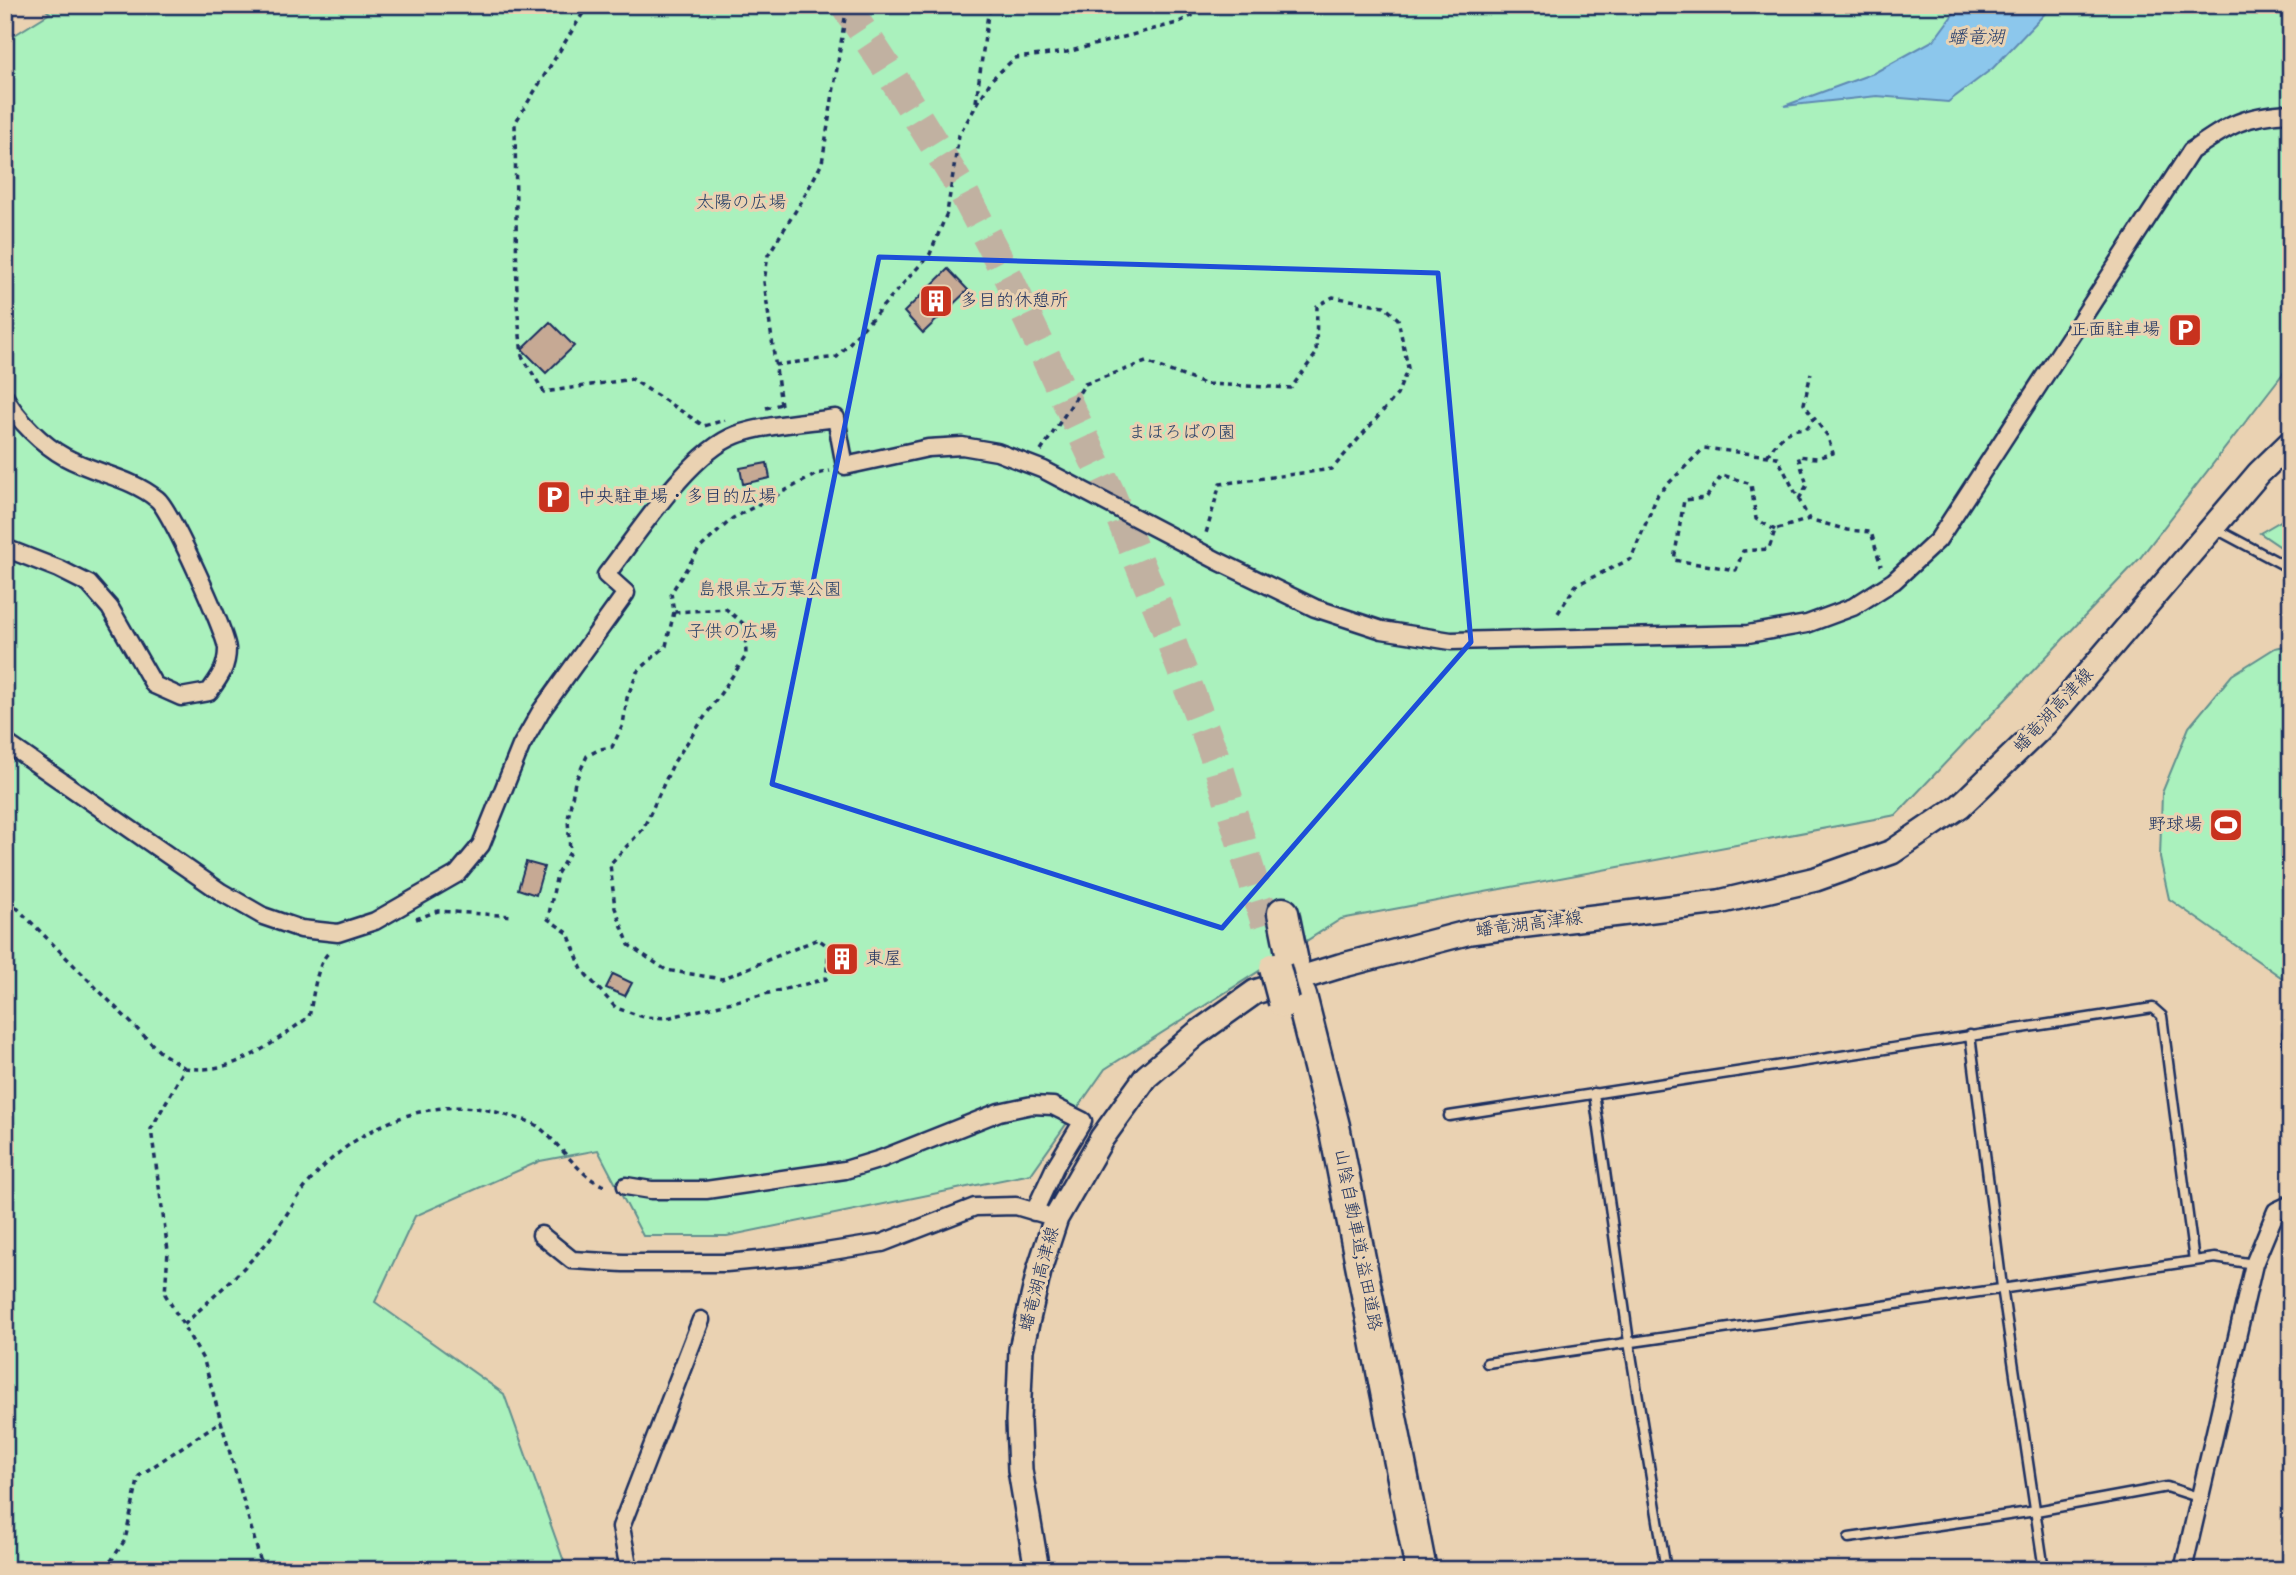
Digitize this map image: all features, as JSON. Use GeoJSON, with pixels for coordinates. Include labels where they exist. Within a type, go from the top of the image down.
{"type":"FeatureCollection","features":[{"type":"Feature","properties":{"kind":"highway","name":"山陰自動車道;益田道路"},"geometry":{"type":"LineString","coordinates":[[1275,919],[1321,1129],[1406,1570]]}},
{"type":"Feature","properties":{"kind":"highway","name":"山陰自動車道;益田道路"},"geometry":{"type":"LineString","coordinates":[[1293,999],[1334,1126],[1421,1570]]}},
{"type":"Feature","properties":{"kind":"main road","name":"蟠竜湖高津線"},"geometry":{"type":"LineString","coordinates":[[1037,1570],[1020,1470],[1018,1421],[1021,1349],[1040,1267],[1045,1215],[1146,1076],[1196,1034],[1255,992],[1339,966],[1470,932],[1719,902],[1816,879],[1892,852],[1960,806],[2045,724],[2259,473],[2291,442]]}},
{"type":"Feature","properties":{"kind":"street"},"geometry":{"type":"LineString","coordinates":[[5,742],[221,892],[262,916],[301,929],[338,933],[374,921],[457,874],[481,845],[521,746],[541,711],[626,593],[606,575],[691,465],[716,445],[737,434],[836,418],[845,466],[928,448],[962,446],[997,452],[1044,470],[1218,561],[1315,608],[1382,630],[1451,641],[1748,634],[1807,624],[1853,607],[1894,582],[1938,540],[2191,151],[2227,127],[2260,114],[2291,113]]}},
{"type":"Feature","properties":{"kind":"street"},"geometry":{"type":"LineString","coordinates":[[5,397],[36,435],[65,457],[131,482],[159,501],[180,533],[227,647],[224,671],[209,692],[181,697],[155,685],[110,608],[89,584],[5,548]]}},
{"type":"Feature","properties":{"kind":"street"},"geometry":{"type":"LineString","coordinates":[[541,1235],[572,1260],[726,1263],[801,1256],[882,1243],[975,1207],[1016,1206],[1045,1215],[1055,1167],[1083,1121],[1053,1106],[1032,1105],[999,1112],[881,1159],[845,1170],[706,1190],[651,1190],[626,1186]]}},
{"type":"Feature","properties":{"kind":"street"},"geometry":{"type":"LineString","coordinates":[[2183,1570],[2254,1264],[2276,1211],[2291,1204]]}},
{"type":"Feature","properties":{"kind":"street"},"geometry":{"type":"LineString","coordinates":[[629,1570],[621,1527],[701,1320]]}},
{"type":"Feature","properties":{"kind":"lane"},"geometry":{"type":"LineString","coordinates":[[2214,528],[2291,569]]}},
{"type":"Feature","properties":{"kind":"lane"},"geometry":{"type":"LineString","coordinates":[[1449,1116],[2153,1008],[2162,1016],[2194,1261]]}},
{"type":"Feature","properties":{"kind":"lane"},"geometry":{"type":"LineString","coordinates":[[2288,1033],[2291,1092]]}},
{"type":"Feature","properties":{"kind":"lane"},"geometry":{"type":"LineString","coordinates":[[1970,1035],[2003,1287],[2045,1570]]}},
{"type":"Feature","properties":{"kind":"lane"},"geometry":{"type":"LineString","coordinates":[[1594,1093],[1665,1570]]}},
{"type":"Feature","properties":{"kind":"lane"},"geometry":{"type":"LineString","coordinates":[[1487,1363],[2214,1258],[2254,1264]]}},
{"type":"Feature","properties":{"kind":"lane"},"geometry":{"type":"LineString","coordinates":[[1849,1538],[2036,1511],[2168,1487],[2201,1498]]}},
{"type":"Feature","properties":{"kind":"path"},"geometry":{"type":"LineString","coordinates":[[588,5],[515,123],[517,304],[522,356],[544,392],[632,379],[704,426],[729,418]]}},
{"type":"Feature","properties":{"kind":"path"},"geometry":{"type":"LineString","coordinates":[[784,425],[764,282],[768,255],[822,163],[847,5]]}},
{"type":"Feature","properties":{"kind":"path"},"geometry":{"type":"LineString","coordinates":[[975,108],[988,14],[993,5]]}},
{"type":"Feature","properties":{"kind":"path"},"geometry":{"type":"LineString","coordinates":[[775,365],[837,357],[930,254],[947,213],[959,135],[992,79],[1016,58],[1067,52],[1177,23],[1214,5]]}},
{"type":"Feature","properties":{"kind":"path"},"geometry":{"type":"LineString","coordinates":[[1041,451],[1085,384],[1146,362],[1204,384],[1292,388],[1316,354],[1317,306],[1334,297],[1384,306],[1398,319],[1408,368],[1397,395],[1332,470],[1220,484],[1204,538]]}},
{"type":"Feature","properties":{"kind":"path"},"geometry":{"type":"LineString","coordinates":[[1799,499],[1807,485],[1798,456],[1817,458],[1833,453],[1827,435],[1804,404],[1811,373]]}},
{"type":"Feature","properties":{"kind":"path"},"geometry":{"type":"LineString","coordinates":[[755,411],[780,404]]}},
{"type":"Feature","properties":{"kind":"path"},"geometry":{"type":"LineString","coordinates":[[1767,456],[1781,435],[1798,428],[1807,428],[1814,418]]}},
{"type":"Feature","properties":{"kind":"path"},"geometry":{"type":"LineString","coordinates":[[1558,613],[1576,586],[1631,559],[1658,494],[1704,448],[1777,457],[1809,519]]}},
{"type":"Feature","properties":{"kind":"path"},"geometry":{"type":"LineString","coordinates":[[674,612],[726,609],[745,625],[746,656],[674,762],[643,829],[610,864],[615,908],[629,945],[666,970],[712,979],[722,979],[818,939],[829,947],[826,979],[667,1018],[644,1017],[616,1008],[582,970],[568,933],[548,919],[557,874],[570,852],[568,819],[575,782],[587,756],[600,749],[612,747],[623,725],[626,698],[637,672],[666,646],[674,612],[671,593],[699,549],[733,518],[817,474],[845,466]]}},
{"type":"Feature","properties":{"kind":"path"},"geometry":{"type":"LineString","coordinates":[[1775,530],[1769,550],[1743,551],[1736,569],[1674,560],[1684,500],[1706,498],[1722,475],[1751,484],[1756,519],[1775,530],[1809,519],[1847,530],[1871,532],[1881,566]]}},
{"type":"Feature","properties":{"kind":"path"},"geometry":{"type":"LineString","coordinates":[[5,890],[15,906],[160,1052],[185,1068],[204,1071],[248,1059],[309,1017],[324,955],[337,946]]}},
{"type":"Feature","properties":{"kind":"path"},"geometry":{"type":"LineString","coordinates":[[412,920],[438,911],[514,916]]}},
{"type":"Feature","properties":{"kind":"path"},"geometry":{"type":"LineString","coordinates":[[185,1068],[151,1129],[168,1251],[165,1294],[204,1361],[262,1570]]}},
{"type":"Feature","properties":{"kind":"path"},"geometry":{"type":"LineString","coordinates":[[184,1325],[264,1246],[308,1184],[345,1145],[390,1122],[441,1106],[490,1109],[536,1125],[601,1186],[626,1186]]}},
{"type":"Feature","properties":{"kind":"path"},"geometry":{"type":"LineString","coordinates":[[106,1570],[125,1540],[139,1476],[221,1421]]}},
{"type":"Feature","properties":{"kind":"highlighted area"},"geometry":{"type":"Polygon","coordinates":[[[879,257],[1438,273],[1471,642],[1222,928],[772,784],[879,257]]]}},
{"type":"Feature","properties":{"kind":"green space","name":"島根県立万葉公園"},"geometry":{"type":"Polygon","coordinates":[[[39,5],[2291,5],[2291,363],[2140,558],[1896,815],[1341,919],[1105,1069],[1031,1174],[727,1236],[643,1236],[598,1150],[540,1161],[415,1216],[375,1302],[504,1394],[567,1570],[5,1570],[5,41],[50,13],[39,5]]]}},
{"type":"Feature","properties":{"kind":"green space"},"geometry":{"type":"Polygon","coordinates":[[[2291,515],[2291,554],[2260,533],[2291,515]]]}},
{"type":"Feature","properties":{"kind":"green space","name":"野球場"},"geometry":{"type":"Polygon","coordinates":[[[2291,645],[2291,984],[2169,899],[2160,858],[2162,793],[2189,727],[2232,675],[2275,648],[2291,645]]]}},
{"type":"Feature","properties":{"kind":"water","name":"蟠竜湖"},"geometry":{"type":"Polygon","coordinates":[[[1960,5],[2053,5],[1993,68],[1948,102],[1877,96],[1784,106],[1874,73],[1934,40],[1960,5]]]}},
{"type":"Feature","properties":{"kind":"building","name":"多目的休憩所"},"geometry":{"type":"Polygon","coordinates":[[[948,269],[968,290],[923,333],[904,312],[948,269]]]}},
{"type":"Feature","properties":{"kind":"building"},"geometry":{"type":"Polygon","coordinates":[[[550,322],[574,346],[546,373],[522,349],[550,322]]]}},
{"type":"Feature","properties":{"kind":"building"},"geometry":{"type":"Polygon","coordinates":[[[767,463],[770,478],[743,484],[740,468],[767,463]]]}},
{"type":"Feature","properties":{"kind":"building"},"geometry":{"type":"Polygon","coordinates":[[[526,862],[544,867],[536,895],[518,889],[526,862]]]}},
{"type":"Feature","properties":{"kind":"building","name":"東屋"},"geometry":{"type":"Polygon","coordinates":[[[832,951],[852,951],[852,967],[832,967],[832,951]]]}},
{"type":"Feature","properties":{"kind":"building"},"geometry":{"type":"Polygon","coordinates":[[[613,974],[632,983],[625,996],[606,988],[613,974]]]}},
{"type":"Feature","properties":{"kind":"tunnel"},"geometry":{"type":"LineString","coordinates":[[845,5],[960,186],[1008,277],[1111,495],[1161,615],[1219,768],[1266,924]]}},
{"type":"Feature","properties":{"kind":"place","name":"多目的休憩所"},"geometry":{"type":"Point","coordinates":[936,301]}},
{"type":"Feature","properties":{"kind":"place","name":"正面駐車場"},"geometry":{"type":"Point","coordinates":[2185,330]}},
{"type":"Feature","properties":{"kind":"place","name":"中央駐車場・多目的広場"},"geometry":{"type":"Point","coordinates":[554,497]}},
{"type":"Feature","properties":{"kind":"place","name":"野球場"},"geometry":{"type":"Point","coordinates":[2226,825]}},
{"type":"Feature","properties":{"kind":"place","name":"東屋"},"geometry":{"type":"Point","coordinates":[842,959]}},
{"type":"Feature","properties":{"kind":"park label","name":"太陽の広場"},"geometry":{"type":"Point","coordinates":[741,203]}},
{"type":"Feature","properties":{"kind":"park label","name":"まほろばの園"},"geometry":{"type":"Point","coordinates":[1182,433]}},
{"type":"Feature","properties":{"kind":"park label","name":"子供の広場"},"geometry":{"type":"Point","coordinates":[732,632]}}]}
